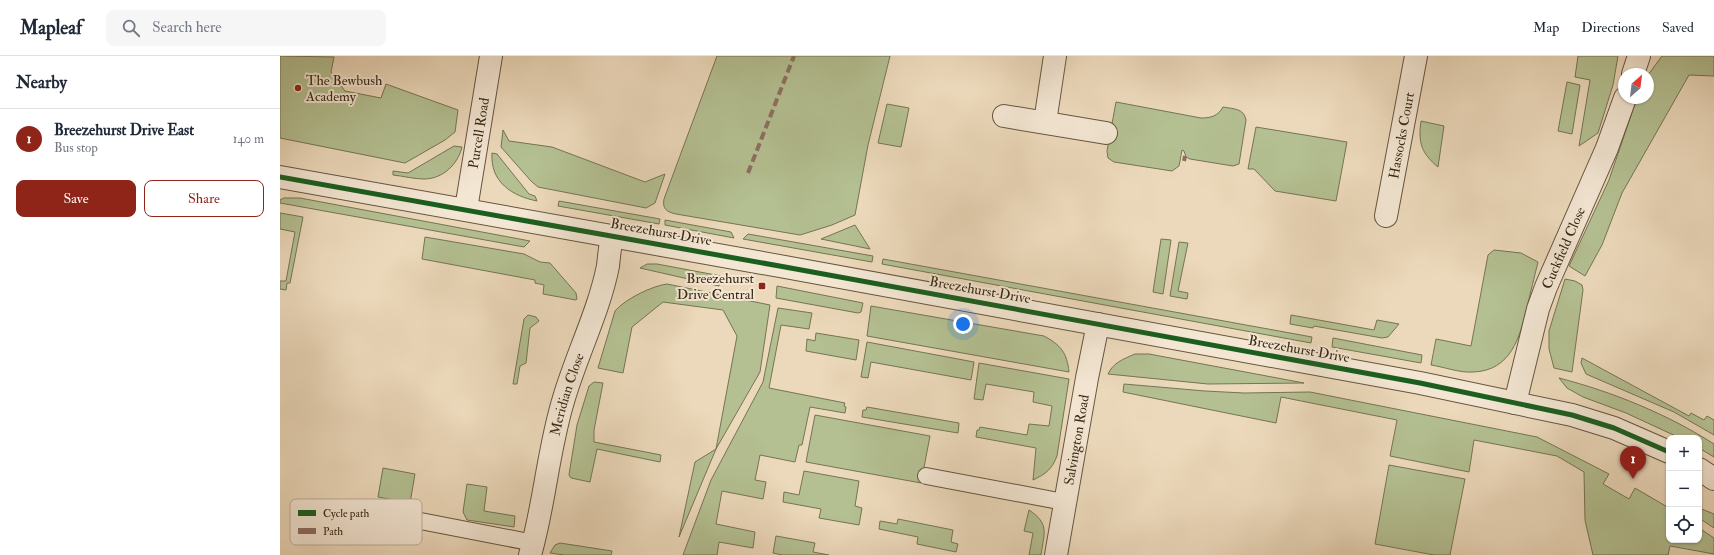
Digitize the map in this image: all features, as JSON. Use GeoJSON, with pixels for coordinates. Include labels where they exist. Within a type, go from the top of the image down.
{"type":"FeatureCollection","features":[{"type":"Feature","properties":{"kind":"street","name":"Purcell Road"},"geometry":{"type":"LineString","coordinates":[[466,209],[490,56]]}},
{"type":"Feature","properties":{"kind":"street"},"geometry":{"type":"LineString","coordinates":[[1045,122],[1055,56]]}},
{"type":"Feature","properties":{"kind":"street","name":"Hassocks Court"},"geometry":{"type":"LineString","coordinates":[[1386,216],[1416,56]]}},
{"type":"Feature","properties":{"kind":"street"},"geometry":{"type":"LineString","coordinates":[[1635,68],[1639,56]]}},
{"type":"Feature","properties":{"kind":"street","name":"Cuckfield Close"},"geometry":{"type":"LineString","coordinates":[[1515,403],[1541,299],[1607,148],[1623,104]]}},
{"type":"Feature","properties":{"kind":"street"},"geometry":{"type":"LineString","coordinates":[[1004,116],[1045,122],[1106,134]]}},
{"type":"Feature","properties":{"kind":"street","name":"Breezehurst Drive"},"geometry":{"type":"LineString","coordinates":[[280,177],[466,209],[1420,383],[1579,417],[1614,428],[1666,451]]}},
{"type":"Feature","properties":{"kind":"street","name":"Meridian Close"},"geometry":{"type":"LineString","coordinates":[[532,549],[556,429],[564,398],[608,266],[612,236]]}},
{"type":"Feature","properties":{"kind":"street","name":"Salvington Road"},"geometry":{"type":"LineString","coordinates":[[1056,555],[1086,378],[1098,324]]}},
{"type":"Feature","properties":{"kind":"street"},"geometry":{"type":"LineString","coordinates":[[1702,471],[1714,479]]}},
{"type":"Feature","properties":{"kind":"lane"},"geometry":{"type":"LineString","coordinates":[[926,476],[1064,502]]}},
{"type":"Feature","properties":{"kind":"lane"},"geometry":{"type":"LineString","coordinates":[[422,523],[532,549]]}},
{"type":"Feature","properties":{"kind":"green space"},"geometry":{"type":"Polygon","coordinates":[[[280,56],[334,57],[331,72],[345,91],[381,98],[386,84],[458,110],[455,132],[445,140],[405,163],[280,138],[280,56]]]}},
{"type":"Feature","properties":{"kind":"green space"},"geometry":{"type":"Polygon","coordinates":[[[717,56],[890,56],[868,145],[855,215],[832,225],[800,235],[676,214],[666,210],[664,199],[717,56]]]}},
{"type":"Feature","properties":{"kind":"green space"},"geometry":{"type":"Polygon","coordinates":[[[1578,56],[1618,56],[1613,85],[1598,133],[1579,146],[1590,80],[1575,77],[1578,56]]]}},
{"type":"Feature","properties":{"kind":"green space"},"geometry":{"type":"Polygon","coordinates":[[[1662,56],[1714,56],[1714,76],[1689,75],[1622,193],[1602,245],[1585,276],[1569,266],[1609,180],[1635,104],[1654,104],[1653,68],[1662,56]]]}},
{"type":"Feature","properties":{"kind":"green space"},"geometry":{"type":"Polygon","coordinates":[[[1567,82],[1580,85],[1572,134],[1558,131],[1567,82]]]}},
{"type":"Feature","properties":{"kind":"green space"},"geometry":{"type":"Polygon","coordinates":[[[1116,102],[1201,118],[1214,116],[1219,113],[1223,107],[1240,111],[1245,116],[1246,120],[1239,164],[1233,166],[1190,159],[1186,157],[1184,151],[1182,150],[1179,166],[1172,171],[1114,162],[1108,158],[1107,151],[1116,102]]]}},
{"type":"Feature","properties":{"kind":"green space"},"geometry":{"type":"Polygon","coordinates":[[[887,104],[909,108],[901,147],[878,143],[887,104]]]}},
{"type":"Feature","properties":{"kind":"green space"},"geometry":{"type":"Polygon","coordinates":[[[1421,121],[1444,126],[1438,167],[1424,152],[1422,147],[1420,135],[1421,121]]]}},
{"type":"Feature","properties":{"kind":"green space"},"geometry":{"type":"Polygon","coordinates":[[[1256,127],[1347,142],[1336,201],[1275,191],[1254,169],[1248,169],[1256,127]]]}},
{"type":"Feature","properties":{"kind":"green space"},"geometry":{"type":"Polygon","coordinates":[[[503,130],[509,141],[552,147],[645,182],[665,174],[655,203],[646,208],[538,187],[501,147],[503,130]]]}},
{"type":"Feature","properties":{"kind":"green space"},"geometry":{"type":"Polygon","coordinates":[[[454,146],[462,147],[457,159],[449,169],[437,176],[416,179],[393,175],[393,171],[408,173],[454,146]]]}},
{"type":"Feature","properties":{"kind":"green space"},"geometry":{"type":"Polygon","coordinates":[[[492,153],[497,154],[529,194],[535,196],[537,201],[519,195],[504,186],[495,172],[492,163],[492,153]]]}},
{"type":"Feature","properties":{"kind":"green space"},"geometry":{"type":"Polygon","coordinates":[[[284,198],[300,198],[530,241],[524,247],[280,203],[280,200],[284,198]]]}},
{"type":"Feature","properties":{"kind":"green space"},"geometry":{"type":"Polygon","coordinates":[[[559,201],[660,219],[659,224],[558,206],[559,201]]]}},
{"type":"Feature","properties":{"kind":"green space"},"geometry":{"type":"Polygon","coordinates":[[[280,213],[303,217],[290,283],[287,283],[286,290],[280,289],[280,281],[286,281],[295,232],[280,229],[280,213]]]}},
{"type":"Feature","properties":{"kind":"green space"},"geometry":{"type":"Polygon","coordinates":[[[665,220],[731,232],[734,238],[665,225],[665,220]]]}},
{"type":"Feature","properties":{"kind":"green space"},"geometry":{"type":"Polygon","coordinates":[[[855,225],[870,249],[821,239],[855,225]]]}},
{"type":"Feature","properties":{"kind":"green space"},"geometry":{"type":"Polygon","coordinates":[[[748,234],[873,256],[872,262],[743,239],[748,234]]]}},
{"type":"Feature","properties":{"kind":"green space"},"geometry":{"type":"Polygon","coordinates":[[[425,237],[524,254],[540,262],[550,263],[576,293],[577,299],[543,294],[544,285],[535,283],[535,280],[422,259],[425,237]]]}},
{"type":"Feature","properties":{"kind":"green space"},"geometry":{"type":"Polygon","coordinates":[[[1161,239],[1171,240],[1163,294],[1153,292],[1161,239]]]}},
{"type":"Feature","properties":{"kind":"green space"},"geometry":{"type":"Polygon","coordinates":[[[1179,242],[1188,243],[1178,291],[1188,293],[1187,299],[1170,296],[1179,242]]]}},
{"type":"Feature","properties":{"kind":"green space"},"geometry":{"type":"Polygon","coordinates":[[[1494,250],[1521,253],[1538,262],[1521,330],[1512,350],[1505,359],[1496,366],[1486,370],[1463,372],[1431,365],[1436,339],[1471,346],[1488,255],[1494,250]]]}},
{"type":"Feature","properties":{"kind":"green space"},"geometry":{"type":"Polygon","coordinates":[[[883,259],[1312,337],[1311,343],[882,264],[883,259]]]}},
{"type":"Feature","properties":{"kind":"green space"},"geometry":{"type":"Polygon","coordinates":[[[647,264],[657,264],[721,276],[719,286],[640,268],[647,264]]]}},
{"type":"Feature","properties":{"kind":"green space"},"geometry":{"type":"Polygon","coordinates":[[[1565,279],[1575,281],[1582,285],[1583,290],[1572,372],[1554,368],[1549,349],[1549,331],[1565,279]]]}},
{"type":"Feature","properties":{"kind":"green space"},"geometry":{"type":"Polygon","coordinates":[[[667,284],[770,305],[760,372],[716,449],[737,336],[723,310],[663,302],[632,327],[623,373],[598,368],[615,311],[619,306],[654,287],[667,284]]]}},
{"type":"Feature","properties":{"kind":"green space"},"geometry":{"type":"Polygon","coordinates":[[[777,286],[863,303],[861,312],[858,313],[776,298],[777,286]]]}},
{"type":"Feature","properties":{"kind":"green space"},"geometry":{"type":"Polygon","coordinates":[[[871,306],[1044,336],[1059,346],[1062,350],[1067,360],[1069,372],[867,336],[871,306]]]}},
{"type":"Feature","properties":{"kind":"green space"},"geometry":{"type":"Polygon","coordinates":[[[778,308],[812,313],[809,329],[781,325],[769,388],[845,403],[845,413],[810,407],[802,445],[799,445],[795,462],[760,455],[755,480],[766,482],[763,499],[722,491],[716,524],[755,532],[753,548],[719,542],[717,555],[683,555],[711,480],[763,382],[778,308]]]}},
{"type":"Feature","properties":{"kind":"green space"},"geometry":{"type":"Polygon","coordinates":[[[528,315],[536,317],[539,321],[530,328],[526,363],[520,366],[517,384],[513,384],[524,319],[528,315]]]}},
{"type":"Feature","properties":{"kind":"green space"},"geometry":{"type":"Polygon","coordinates":[[[1291,315],[1374,330],[1377,320],[1399,324],[1388,337],[1382,338],[1314,326],[1313,328],[1290,324],[1291,315]]]}},
{"type":"Feature","properties":{"kind":"green space"},"geometry":{"type":"Polygon","coordinates":[[[816,333],[859,340],[856,360],[806,351],[807,339],[815,341],[816,333]]]}},
{"type":"Feature","properties":{"kind":"green space"},"geometry":{"type":"Polygon","coordinates":[[[1333,338],[1422,355],[1421,363],[1332,347],[1333,338]]]}},
{"type":"Feature","properties":{"kind":"green space"},"geometry":{"type":"Polygon","coordinates":[[[867,342],[974,362],[971,380],[871,362],[868,378],[861,377],[867,342]]]}},
{"type":"Feature","properties":{"kind":"green space"},"geometry":{"type":"Polygon","coordinates":[[[1135,354],[1149,354],[1304,383],[1208,384],[1108,374],[1116,364],[1135,354]]]}},
{"type":"Feature","properties":{"kind":"green space"},"geometry":{"type":"Polygon","coordinates":[[[1582,358],[1689,416],[1691,413],[1704,420],[1707,416],[1714,420],[1714,435],[1674,412],[1586,374],[1581,363],[1582,358]]]}},
{"type":"Feature","properties":{"kind":"green space"},"geometry":{"type":"Polygon","coordinates":[[[979,363],[1069,379],[1057,456],[1048,471],[1042,476],[1033,480],[1036,448],[976,437],[977,430],[979,430],[980,427],[1027,435],[1029,424],[1049,426],[1052,406],[1033,402],[1034,392],[986,384],[983,400],[974,399],[979,363]]]}},
{"type":"Feature","properties":{"kind":"green space"},"geometry":{"type":"Polygon","coordinates":[[[1559,378],[1599,390],[1639,405],[1678,423],[1699,435],[1674,435],[1626,413],[1583,397],[1567,388],[1559,378]]]}},
{"type":"Feature","properties":{"kind":"green space"},"geometry":{"type":"Polygon","coordinates":[[[594,382],[603,383],[594,430],[594,442],[661,455],[660,462],[597,449],[590,482],[571,478],[569,475],[577,425],[589,386],[594,382]]]}},
{"type":"Feature","properties":{"kind":"green space"},"geometry":{"type":"Polygon","coordinates":[[[1124,384],[1244,393],[1310,392],[1537,437],[1609,474],[1603,484],[1629,499],[1635,488],[1666,506],[1666,543],[1702,543],[1702,530],[1714,538],[1714,554],[1670,546],[1668,555],[1593,555],[1585,520],[1584,472],[1557,456],[1474,440],[1469,472],[1390,456],[1397,420],[1281,397],[1276,423],[1123,392],[1124,384]]]}},
{"type":"Feature","properties":{"kind":"green space"},"geometry":{"type":"Polygon","coordinates":[[[867,407],[959,423],[958,433],[862,417],[863,410],[866,410],[867,407]]]}},
{"type":"Feature","properties":{"kind":"green space"},"geometry":{"type":"Polygon","coordinates":[[[815,415],[930,436],[921,483],[806,462],[815,415]]]}},
{"type":"Feature","properties":{"kind":"green space"},"geometry":{"type":"Polygon","coordinates":[[[1702,437],[1714,444],[1714,457],[1702,450],[1702,437]]]}},
{"type":"Feature","properties":{"kind":"green space"},"geometry":{"type":"Polygon","coordinates":[[[716,449],[679,537],[695,462],[716,449]]]}},
{"type":"Feature","properties":{"kind":"green space"},"geometry":{"type":"Polygon","coordinates":[[[1389,465],[1465,479],[1450,555],[1434,555],[1375,544],[1389,465]]]}},
{"type":"Feature","properties":{"kind":"green space"},"geometry":{"type":"Polygon","coordinates":[[[383,468],[415,474],[411,499],[389,499],[378,497],[383,468]]]}},
{"type":"Feature","properties":{"kind":"green space"},"geometry":{"type":"Polygon","coordinates":[[[804,471],[859,481],[855,506],[862,508],[859,525],[819,518],[821,509],[783,502],[784,492],[799,495],[804,471]]]}},
{"type":"Feature","properties":{"kind":"green space"},"geometry":{"type":"Polygon","coordinates":[[[467,484],[487,487],[484,511],[515,516],[514,527],[467,520],[463,512],[467,484]]]}},
{"type":"Feature","properties":{"kind":"green space"},"geometry":{"type":"Polygon","coordinates":[[[1702,509],[1714,514],[1714,528],[1702,520],[1702,509]]]}},
{"type":"Feature","properties":{"kind":"green space"},"geometry":{"type":"Polygon","coordinates":[[[1029,510],[1036,515],[1043,525],[1044,535],[1041,555],[1029,555],[1033,533],[1024,531],[1029,510]]]}},
{"type":"Feature","properties":{"kind":"green space"},"geometry":{"type":"Polygon","coordinates":[[[898,519],[953,530],[951,542],[958,544],[956,552],[917,544],[918,537],[879,529],[880,521],[897,524],[898,519]]]}},
{"type":"Feature","properties":{"kind":"green space"},"geometry":{"type":"Polygon","coordinates":[[[776,536],[815,543],[813,552],[829,555],[782,555],[773,553],[776,536]]]}},
{"type":"Feature","properties":{"kind":"green space"},"geometry":{"type":"Polygon","coordinates":[[[560,543],[612,551],[611,555],[564,555],[550,553],[555,545],[560,543]]]}},
{"type":"Feature","properties":{"kind":"marked path"},"geometry":{"type":"LineString","coordinates":[[748,173],[794,56]]}},
{"type":"Feature","properties":{"kind":"marked path"},"geometry":{"type":"LineString","coordinates":[[1184,161],[1185,156]]}},
{"type":"Feature","properties":{"kind":"cycle path"},"geometry":{"type":"LineString","coordinates":[[280,177],[785,267],[1420,383],[1572,415],[1614,428],[1666,451]]}},
{"type":"Feature","properties":{"kind":"place","name":"The Bewbush Academy"},"geometry":{"type":"Point","coordinates":[298,88]}},
{"type":"Feature","properties":{"kind":"place","name":"Breezehurst Drive Central"},"geometry":{"type":"Point","coordinates":[762,286]}},
{"type":"Feature","properties":{"kind":"place","name":"Breezehurst Drive East"},"geometry":{"type":"Point","coordinates":[1633,479]}}]}
